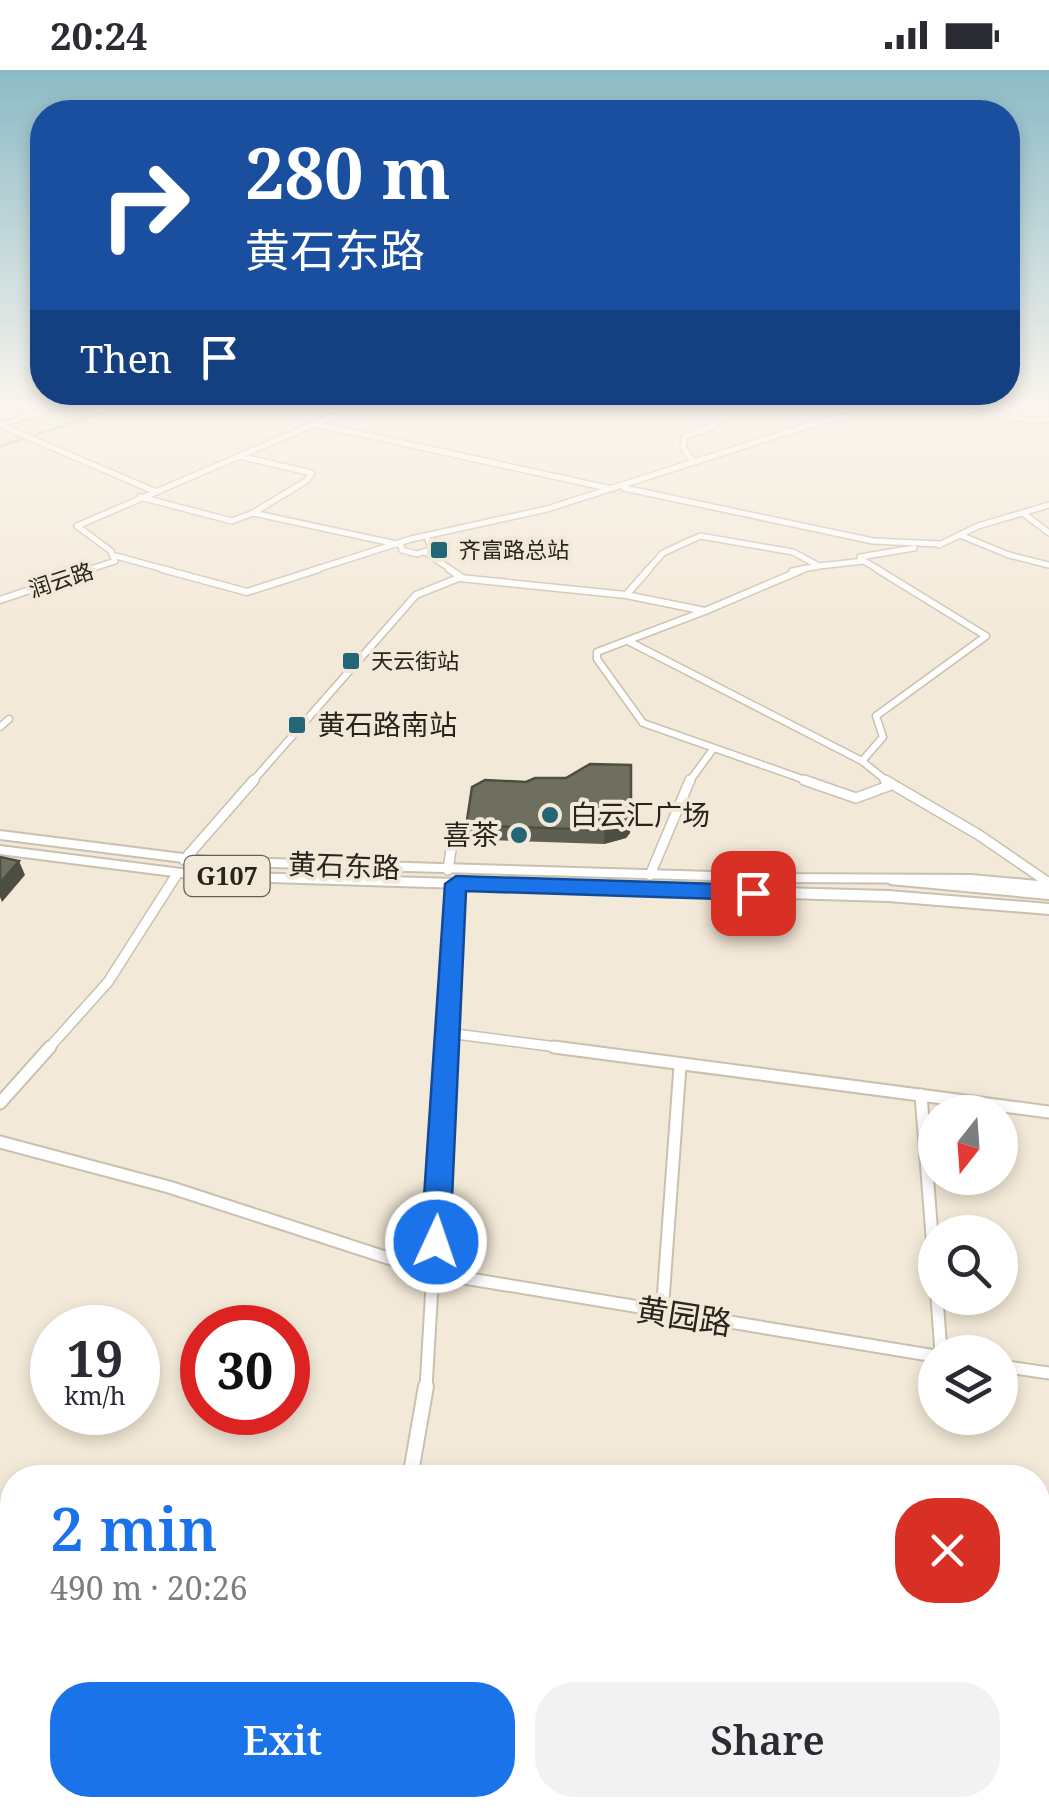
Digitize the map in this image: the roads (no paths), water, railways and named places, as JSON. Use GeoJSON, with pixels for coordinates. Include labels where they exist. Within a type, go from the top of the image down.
{"type":"FeatureCollection","features":[{"type":"Feature","properties":{"kind":"highway","name":"黄石东路"},"geometry":{"type":"LineString","coordinates":[[184,860],[452,877],[650,875]]}},
{"type":"Feature","properties":{"kind":"main road","name":"黄石东路"},"geometry":{"type":"LineString","coordinates":[[0,836],[184,860]]}},
{"type":"Feature","properties":{"kind":"main road","name":"黄石东路"},"geometry":{"type":"LineString","coordinates":[[0,850],[176,874],[887,888]]}},
{"type":"Feature","properties":{"kind":"main road","name":"黄石东路"},"geometry":{"type":"LineString","coordinates":[[650,875],[887,888]]}},
{"type":"Feature","properties":{"kind":"main road","name":"G107"},"geometry":{"type":"LineString","coordinates":[[887,888],[971,878],[1049,884]]}},
{"type":"Feature","properties":{"kind":"main road","name":"G107"},"geometry":{"type":"LineString","coordinates":[[887,888],[1049,901]]}},
{"type":"Feature","properties":{"kind":"street"},"geometry":{"type":"LineString","coordinates":[[141,484],[154,490]]}},
{"type":"Feature","properties":{"kind":"street","name":"润云路"},"geometry":{"type":"LineString","coordinates":[[0,600],[108,565],[116,556],[76,526],[167,484]]}},
{"type":"Feature","properties":{"kind":"street"},"geometry":{"type":"LineString","coordinates":[[140,497],[232,521],[253,514],[302,484]]}},
{"type":"Feature","properties":{"kind":"street"},"geometry":{"type":"LineString","coordinates":[[601,484],[873,541],[940,544]]}},
{"type":"Feature","properties":{"kind":"street"},"geometry":{"type":"LineString","coordinates":[[116,556],[247,592],[415,538],[428,540],[522,510],[547,510],[628,484]]}},
{"type":"Feature","properties":{"kind":"street"},"geometry":{"type":"LineString","coordinates":[[891,784],[856,798],[643,723],[596,659],[597,652],[763,588],[792,571],[940,544],[1049,505]]}},
{"type":"Feature","properties":{"kind":"street"},"geometry":{"type":"LineString","coordinates":[[1023,512],[1049,533]]}},
{"type":"Feature","properties":{"kind":"street"},"geometry":{"type":"LineString","coordinates":[[253,514],[401,544],[408,553],[433,547],[428,540]]}},
{"type":"Feature","properties":{"kind":"street"},"geometry":{"type":"LineString","coordinates":[[960,535],[1009,555],[1049,565]]}},
{"type":"Feature","properties":{"kind":"street"},"geometry":{"type":"LineString","coordinates":[[626,595],[663,553],[700,536],[764,544],[818,564],[864,560],[986,636],[876,716],[882,737],[862,762]]}},
{"type":"Feature","properties":{"kind":"street"},"geometry":{"type":"LineString","coordinates":[[425,552],[460,578]]}},
{"type":"Feature","properties":{"kind":"street"},"geometry":{"type":"LineString","coordinates":[[184,860],[416,595],[460,578],[626,595],[705,611]]}},
{"type":"Feature","properties":{"kind":"street"},"geometry":{"type":"LineString","coordinates":[[630,642],[862,762],[1049,884]]}},
{"type":"Feature","properties":{"kind":"street"},"geometry":{"type":"LineString","coordinates":[[0,727],[9,719]]}},
{"type":"Feature","properties":{"kind":"street"},"geometry":{"type":"LineString","coordinates":[[650,875],[691,778],[713,750]]}},
{"type":"Feature","properties":{"kind":"street"},"geometry":{"type":"LineString","coordinates":[[413,1465],[426,1398],[434,1273],[448,1033],[452,843]]}},
{"type":"Feature","properties":{"kind":"street"},"geometry":{"type":"LineString","coordinates":[[0,1103],[108,982],[176,874]]}},
{"type":"Feature","properties":{"kind":"street"},"geometry":{"type":"LineString","coordinates":[[448,1033],[921,1095]]}},
{"type":"Feature","properties":{"kind":"street"},"geometry":{"type":"LineString","coordinates":[[662,1314],[680,1066]]}},
{"type":"Feature","properties":{"kind":"street"},"geometry":{"type":"LineString","coordinates":[[1018,1108],[1049,1112]]}},
{"type":"Feature","properties":{"kind":"street","name":"黄园路"},"geometry":{"type":"LineString","coordinates":[[0,1142],[170,1187],[434,1273],[662,1314],[918,1351]]}},
{"type":"Feature","properties":{"kind":"street"},"geometry":{"type":"LineString","coordinates":[[1018,1369],[1049,1373]]}},
{"type":"Feature","properties":{"kind":"place","name":"齐富路总站"},"geometry":{"type":"Point","coordinates":[439,550]}},
{"type":"Feature","properties":{"kind":"place","name":"天云街站"},"geometry":{"type":"Point","coordinates":[351,661]}},
{"type":"Feature","properties":{"kind":"place","name":"黄石路南站"},"geometry":{"type":"Point","coordinates":[297,725]}},
{"type":"Feature","properties":{"kind":"place","name":"白云汇广场"},"geometry":{"type":"Point","coordinates":[550,815]}},
{"type":"Feature","properties":{"kind":"place","name":"喜茶"},"geometry":{"type":"Point","coordinates":[519,835]}}]}
